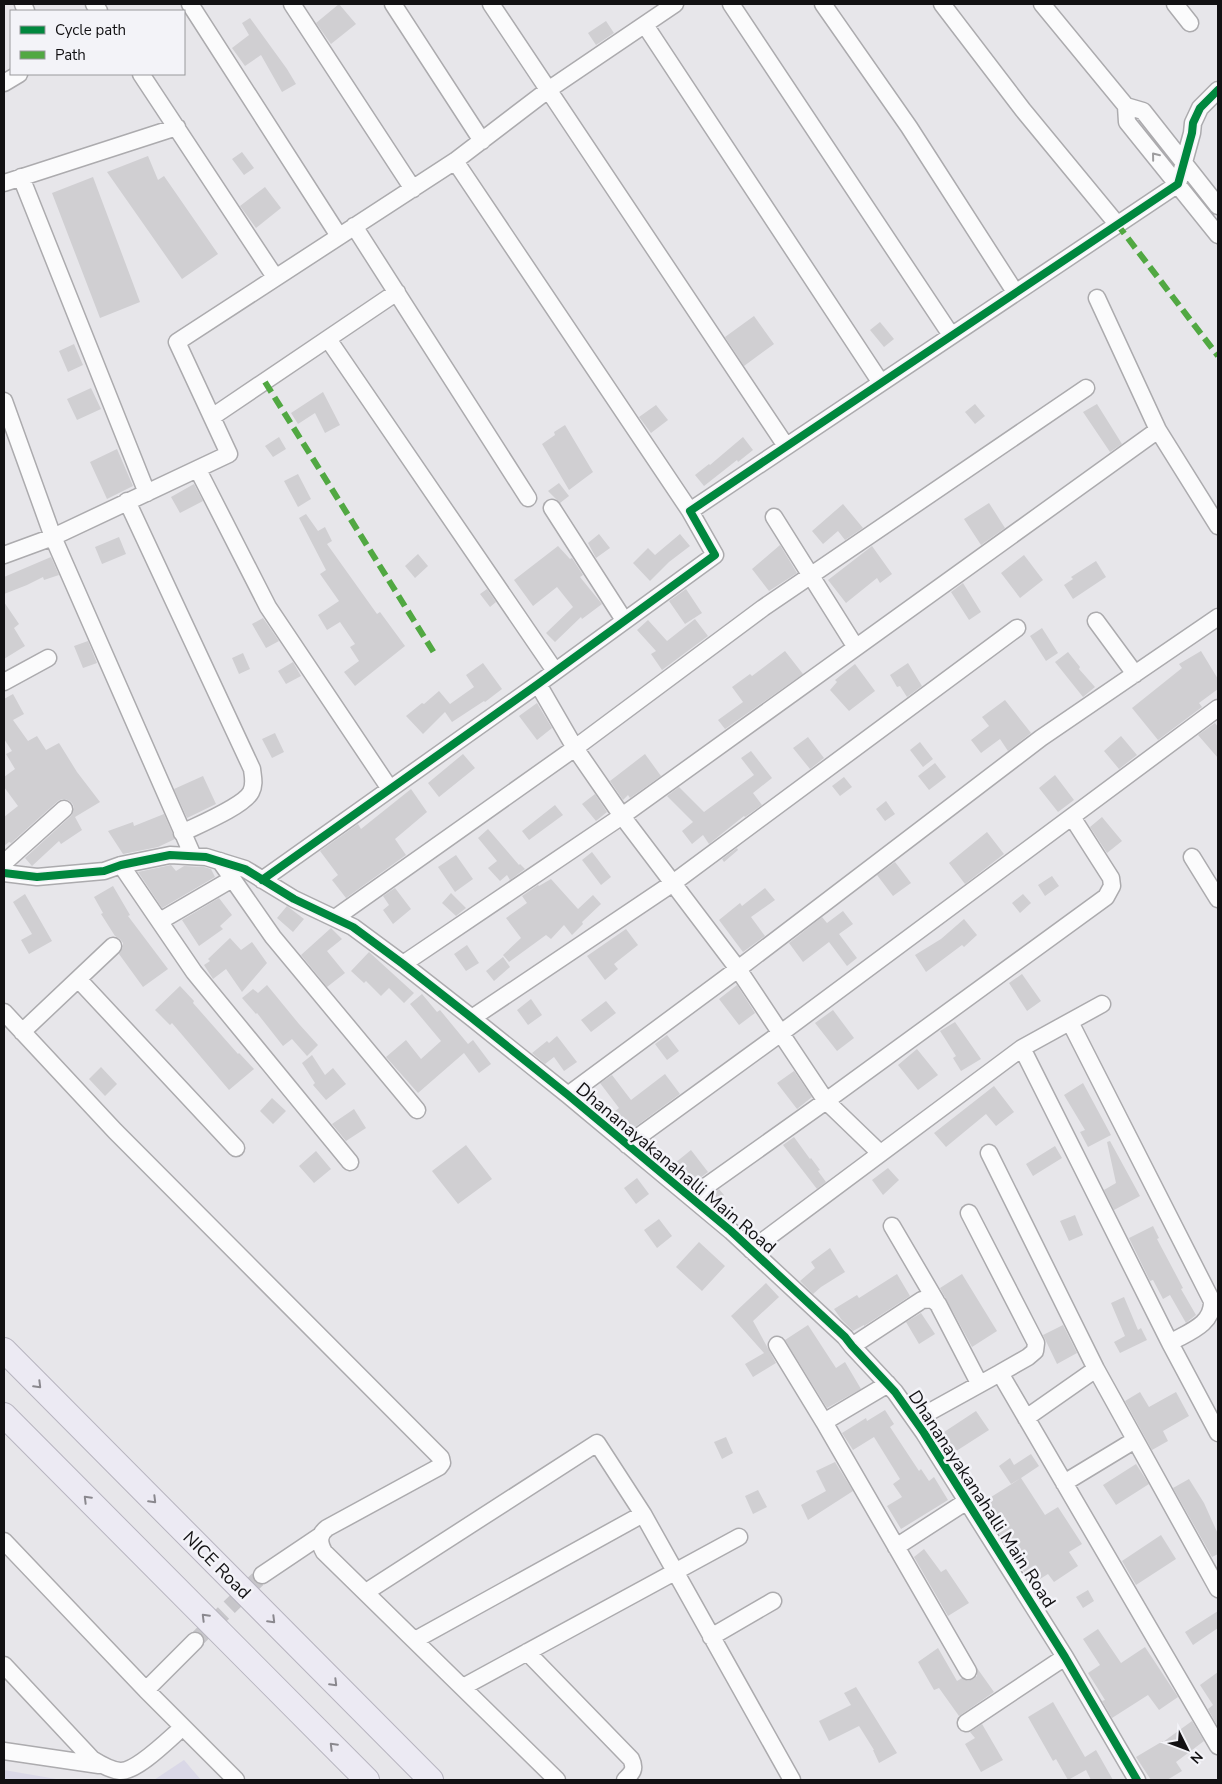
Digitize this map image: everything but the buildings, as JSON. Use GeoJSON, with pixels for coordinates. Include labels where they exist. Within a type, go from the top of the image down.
{"type":"FeatureCollection","features":[{"type":"Feature","properties":{"kind":"highway","name":"NICE Road"},"geometry":{"type":"LineString","coordinates":[[4,1350],[431,1780]]}},
{"type":"Feature","properties":{"kind":"highway"},"geometry":{"type":"LineString","coordinates":[[4,1415],[367,1780]]}},
{"type":"Feature","properties":{"kind":"street"},"geometry":{"type":"LineString","coordinates":[[190,4],[339,236]]}},
{"type":"Feature","properties":{"kind":"street"},"geometry":{"type":"LineString","coordinates":[[292,4],[413,189]]}},
{"type":"Feature","properties":{"kind":"street"},"geometry":{"type":"LineString","coordinates":[[393,4],[482,141]]}},
{"type":"Feature","properties":{"kind":"street"},"geometry":{"type":"LineString","coordinates":[[491,4],[786,446]]}},
{"type":"Feature","properties":{"kind":"street"},"geometry":{"type":"LineString","coordinates":[[4,555],[52,537],[229,454],[177,342],[455,161],[548,90],[676,4]]}},
{"type":"Feature","properties":{"kind":"street"},"geometry":{"type":"LineString","coordinates":[[731,4],[951,335]]}},
{"type":"Feature","properties":{"kind":"street"},"geometry":{"type":"LineString","coordinates":[[823,4],[909,127],[1015,292]]}},
{"type":"Feature","properties":{"kind":"street"},"geometry":{"type":"LineString","coordinates":[[942,4],[1023,110],[1117,224]]}},
{"type":"Feature","properties":{"kind":"street"},"geometry":{"type":"LineString","coordinates":[[1042,4],[1126,106],[1143,111],[1218,206]]}},
{"type":"Feature","properties":{"kind":"street"},"geometry":{"type":"LineString","coordinates":[[1175,4],[1190,23]]}},
{"type":"Feature","properties":{"kind":"street"},"geometry":{"type":"LineString","coordinates":[[645,25],[881,382]]}},
{"type":"Feature","properties":{"kind":"street"},"geometry":{"type":"LineString","coordinates":[[4,82],[17,75]]}},
{"type":"Feature","properties":{"kind":"street"},"geometry":{"type":"LineString","coordinates":[[142,75],[275,277]]}},
{"type":"Feature","properties":{"kind":"street"},"geometry":{"type":"LineString","coordinates":[[690,511],[1178,184],[1193,123],[1200,108],[1218,90]]}},
{"type":"Feature","properties":{"kind":"street"},"geometry":{"type":"LineString","coordinates":[[1126,106],[1127,122],[1218,235]]}},
{"type":"Feature","properties":{"kind":"street"},"geometry":{"type":"LineString","coordinates":[[4,183],[177,127]]}},
{"type":"Feature","properties":{"kind":"street"},"geometry":{"type":"LineString","coordinates":[[262,880],[538,684],[715,555],[690,511],[455,161]]}},
{"type":"Feature","properties":{"kind":"street"},"geometry":{"type":"LineString","coordinates":[[21,177],[147,493]]}},
{"type":"Feature","properties":{"kind":"street"},"geometry":{"type":"LineString","coordinates":[[354,226],[528,498]]}},
{"type":"Feature","properties":{"kind":"street"},"geometry":{"type":"LineString","coordinates":[[212,417],[397,292]]}},
{"type":"Feature","properties":{"kind":"street"},"geometry":{"type":"LineString","coordinates":[[1097,298],[1158,430],[1218,526]]}},
{"type":"Feature","properties":{"kind":"street"},"geometry":{"type":"LineString","coordinates":[[328,339],[555,671]]}},
{"type":"Feature","properties":{"kind":"street"},"geometry":{"type":"LineString","coordinates":[[335,918],[575,748],[764,608],[1086,388]]}},
{"type":"Feature","properties":{"kind":"street"},"geometry":{"type":"LineString","coordinates":[[4,401],[52,537],[193,856]]}},
{"type":"Feature","properties":{"kind":"street"},"geometry":{"type":"LineString","coordinates":[[403,964],[622,816],[855,646],[1158,430]]}},
{"type":"Feature","properties":{"kind":"street"},"geometry":{"type":"LineString","coordinates":[[198,470],[268,607],[390,789]]}},
{"type":"Feature","properties":{"kind":"street"},"geometry":{"type":"LineString","coordinates":[[127,502],[252,769],[254,783],[251,794],[242,802],[182,833]]}},
{"type":"Feature","properties":{"kind":"street"},"geometry":{"type":"LineString","coordinates":[[552,508],[624,620]]}},
{"type":"Feature","properties":{"kind":"street"},"geometry":{"type":"LineString","coordinates":[[774,517],[855,646]]}},
{"type":"Feature","properties":{"kind":"street"},"geometry":{"type":"LineString","coordinates":[[568,1095],[738,969],[1041,738],[1218,617]]}},
{"type":"Feature","properties":{"kind":"street"},"geometry":{"type":"LineString","coordinates":[[1096,621],[1135,674]]}},
{"type":"Feature","properties":{"kind":"street"},"geometry":{"type":"LineString","coordinates":[[472,1018],[673,883],[1017,628]]}},
{"type":"Feature","properties":{"kind":"street"},"geometry":{"type":"LineString","coordinates":[[4,682],[48,658]]}},
{"type":"Feature","properties":{"kind":"street"},"geometry":{"type":"LineString","coordinates":[[538,684],[575,748],[622,816],[738,969],[826,1101],[880,1153]]}},
{"type":"Feature","properties":{"kind":"street"},"geometry":{"type":"LineString","coordinates":[[628,1145],[1218,708]]}},
{"type":"Feature","properties":{"kind":"street"},"geometry":{"type":"LineString","coordinates":[[4,863],[64,809]]}},
{"type":"Feature","properties":{"kind":"street"},"geometry":{"type":"LineString","coordinates":[[691,1197],[1106,897],[1112,886],[1111,878],[1072,817]]}},
{"type":"Feature","properties":{"kind":"street","name":"Dhananayakanahalli Main Road"},"geometry":{"type":"LineString","coordinates":[[4,874],[37,877],[104,871],[121,865],[170,855],[206,857],[220,861],[245,869],[294,899],[353,927],[472,1018],[691,1197],[845,1337],[888,1384],[915,1420],[967,1501],[1064,1657],[1137,1780]]}},
{"type":"Feature","properties":{"kind":"street"},"geometry":{"type":"LineString","coordinates":[[1192,857],[1218,900]]}},
{"type":"Feature","properties":{"kind":"street"},"geometry":{"type":"LineString","coordinates":[[220,861],[273,937],[417,1110]]}},
{"type":"Feature","properties":{"kind":"street"},"geometry":{"type":"LineString","coordinates":[[121,865],[194,972],[350,1162]]}},
{"type":"Feature","properties":{"kind":"street"},"geometry":{"type":"LineString","coordinates":[[160,922],[232,879]]}},
{"type":"Feature","properties":{"kind":"street"},"geometry":{"type":"LineString","coordinates":[[22,1032],[113,946]]}},
{"type":"Feature","properties":{"kind":"street"},"geometry":{"type":"LineString","coordinates":[[78,979],[236,1148]]}},
{"type":"Feature","properties":{"kind":"street"},"geometry":{"type":"LineString","coordinates":[[751,1250],[1022,1048],[1102,1004]]}},
{"type":"Feature","properties":{"kind":"street"},"geometry":{"type":"LineString","coordinates":[[4,1012],[114,1131],[441,1458],[442,1463],[439,1467],[327,1528],[320,1536],[262,1575]]}},
{"type":"Feature","properties":{"kind":"street"},"geometry":{"type":"LineString","coordinates":[[1070,1022],[1215,1308],[1212,1309],[1205,1322],[1170,1343]]}},
{"type":"Feature","properties":{"kind":"street"},"geometry":{"type":"LineString","coordinates":[[1022,1048],[1170,1343],[1218,1433]]}},
{"type":"Feature","properties":{"kind":"street"},"geometry":{"type":"LineString","coordinates":[[989,1153],[1096,1369],[1218,1589]]}},
{"type":"Feature","properties":{"kind":"street"},"geometry":{"type":"LineString","coordinates":[[915,1420],[1028,1357],[1034,1351],[1036,1343],[969,1213]]}},
{"type":"Feature","properties":{"kind":"street"},"geometry":{"type":"LineString","coordinates":[[892,1226],[936,1301],[979,1383]]}},
{"type":"Feature","properties":{"kind":"street"},"geometry":{"type":"LineString","coordinates":[[852,1346],[922,1300],[929,1298],[936,1301]]}},
{"type":"Feature","properties":{"kind":"street"},"geometry":{"type":"LineString","coordinates":[[777,1345],[824,1422],[968,1671]]}},
{"type":"Feature","properties":{"kind":"street"},"geometry":{"type":"LineString","coordinates":[[1026,1418],[1096,1369]]}},
{"type":"Feature","properties":{"kind":"street"},"geometry":{"type":"LineString","coordinates":[[1000,1373],[1218,1746]]}},
{"type":"Feature","properties":{"kind":"street"},"geometry":{"type":"LineString","coordinates":[[824,1422],[888,1384]]}},
{"type":"Feature","properties":{"kind":"street"},"geometry":{"type":"LineString","coordinates":[[1064,1483],[1135,1440]]}},
{"type":"Feature","properties":{"kind":"street"},"geometry":{"type":"LineString","coordinates":[[366,1592],[596,1442],[643,1514],[792,1780]]}},
{"type":"Feature","properties":{"kind":"street"},"geometry":{"type":"LineString","coordinates":[[896,1547],[967,1501]]}},
{"type":"Feature","properties":{"kind":"street"},"geometry":{"type":"LineString","coordinates":[[416,1640],[643,1514]]}},
{"type":"Feature","properties":{"kind":"street"},"geometry":{"type":"LineString","coordinates":[[320,1536],[324,1552],[557,1780]]}},
{"type":"Feature","properties":{"kind":"street"},"geometry":{"type":"LineString","coordinates":[[463,1687],[739,1536]]}},
{"type":"Feature","properties":{"kind":"street"},"geometry":{"type":"LineString","coordinates":[[4,1541],[146,1690],[236,1780]]}},
{"type":"Feature","properties":{"kind":"street"},"geometry":{"type":"LineString","coordinates":[[711,1637],[773,1601]]}},
{"type":"Feature","properties":{"kind":"street"},"geometry":{"type":"LineString","coordinates":[[146,1690],[196,1641]]}},
{"type":"Feature","properties":{"kind":"street"},"geometry":{"type":"LineString","coordinates":[[527,1652],[631,1759],[634,1767],[633,1772],[625,1780]]}},
{"type":"Feature","properties":{"kind":"street"},"geometry":{"type":"LineString","coordinates":[[966,1723],[1064,1657]]}},
{"type":"Feature","properties":{"kind":"street"},"geometry":{"type":"LineString","coordinates":[[4,1664],[92,1759],[102,1766]]}},
{"type":"Feature","properties":{"kind":"street"},"geometry":{"type":"LineString","coordinates":[[4,1751],[102,1766],[120,1771],[139,1764],[183,1727]]}},
{"type":"Feature","properties":{"kind":"shaded area"},"geometry":{"type":"Polygon","coordinates":[[[184,1760],[201,1780],[154,1780],[184,1760]]]}},
{"type":"Feature","properties":{"kind":"shaded area"},"geometry":{"type":"Polygon","coordinates":[[[4,1770],[62,1780],[4,1780],[4,1770]]]}},
{"type":"Feature","properties":{"kind":"tunnel"},"geometry":{"type":"LineString","coordinates":[[195,1641],[262,1575]]}},
{"type":"Feature","properties":{"kind":"marked path"},"geometry":{"type":"LineString","coordinates":[[1117,224],[1218,356]]}},
{"type":"Feature","properties":{"kind":"marked path"},"geometry":{"type":"LineString","coordinates":[[265,382],[436,656]]}},
{"type":"Feature","properties":{"kind":"cycle path"},"geometry":{"type":"LineString","coordinates":[[262,880],[538,684],[715,555],[690,511],[1178,184],[1193,123],[1200,108],[1218,90]]}},
{"type":"Feature","properties":{"kind":"cycle path"},"geometry":{"type":"LineString","coordinates":[[4,873],[37,877],[104,871],[121,865],[170,855],[206,857],[245,869],[294,899],[353,927],[472,1018],[568,1095],[731,1231],[845,1337],[895,1392],[924,1433],[1065,1657],[1137,1780]]}}]}
